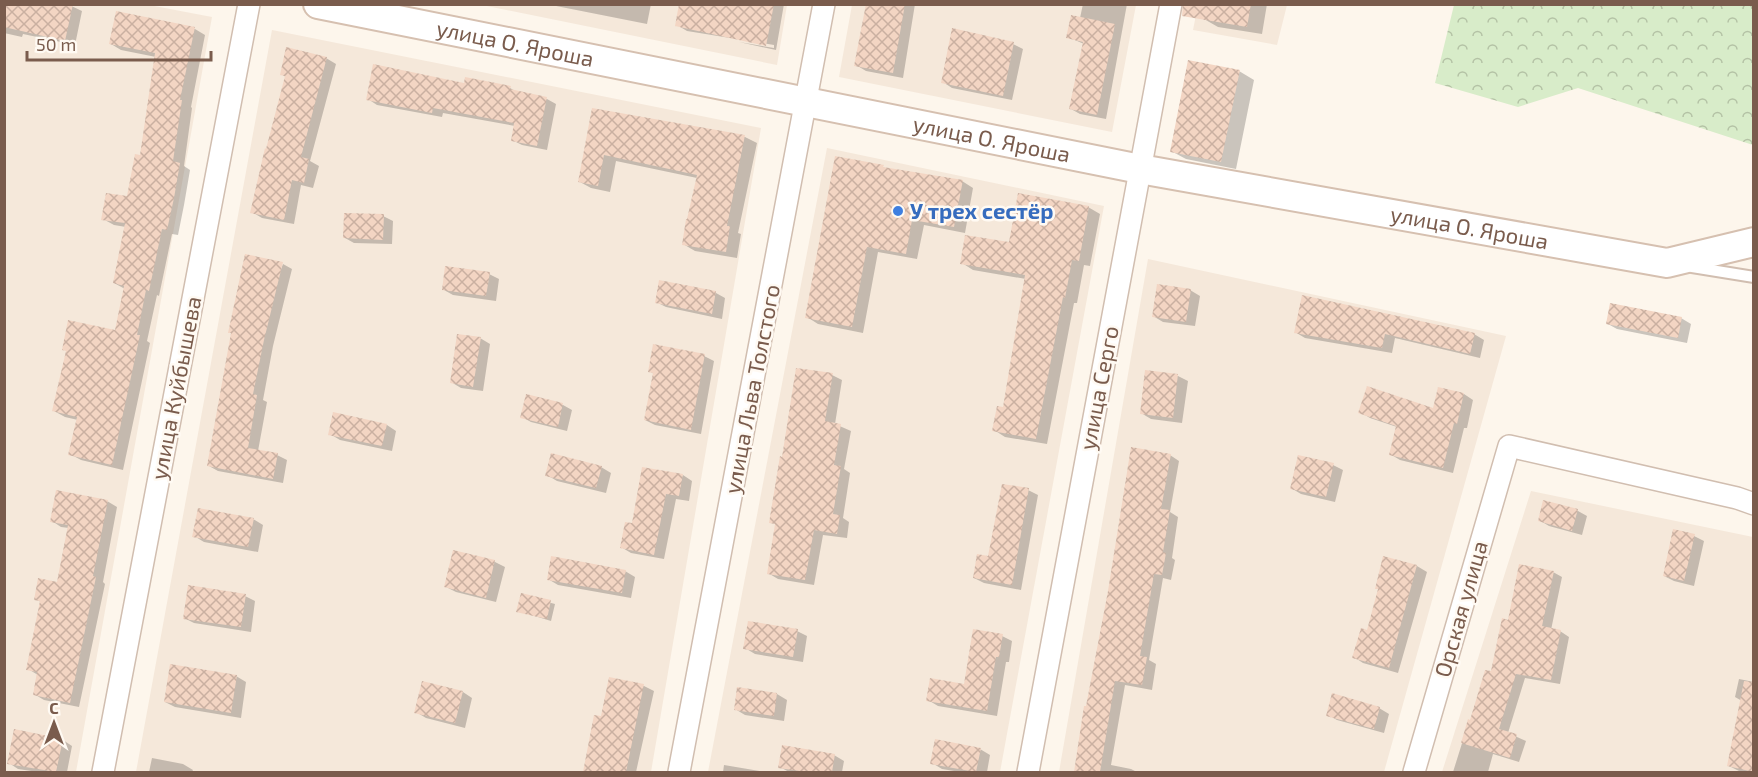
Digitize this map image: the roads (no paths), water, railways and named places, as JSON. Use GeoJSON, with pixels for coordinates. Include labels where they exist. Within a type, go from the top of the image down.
{"type":"FeatureCollection","features":[{"type":"Feature","properties":{"kind":"main road","name":"улица О. Яроша"},"geometry":{"type":"LineString","coordinates":[[318,4],[1140,169],[1667,263]]}},
{"type":"Feature","properties":{"kind":"main road"},"geometry":{"type":"LineString","coordinates":[[1667,263],[1754,242]]}},
{"type":"Feature","properties":{"kind":"street","name":"улица Куйбышева"},"geometry":{"type":"LineString","coordinates":[[103,772],[249,4]]}},
{"type":"Feature","properties":{"kind":"street","name":"улица Льва Толстого"},"geometry":{"type":"LineString","coordinates":[[679,772],[824,4]]}},
{"type":"Feature","properties":{"kind":"street","name":"улица Серго"},"geometry":{"type":"LineString","coordinates":[[1028,772],[1171,4]]}},
{"type":"Feature","properties":{"kind":"street","name":"Орская улица"},"geometry":{"type":"LineString","coordinates":[[1414,772],[1509,446],[1737,498],[1754,504]]}},
{"type":"Feature","properties":{"kind":"lane"},"geometry":{"type":"LineString","coordinates":[[1667,263],[1754,277]]}},
{"type":"Feature","properties":{"kind":"place","name":"У трех сестёр"},"geometry":{"type":"Point","coordinates":[898,211]}}]}
